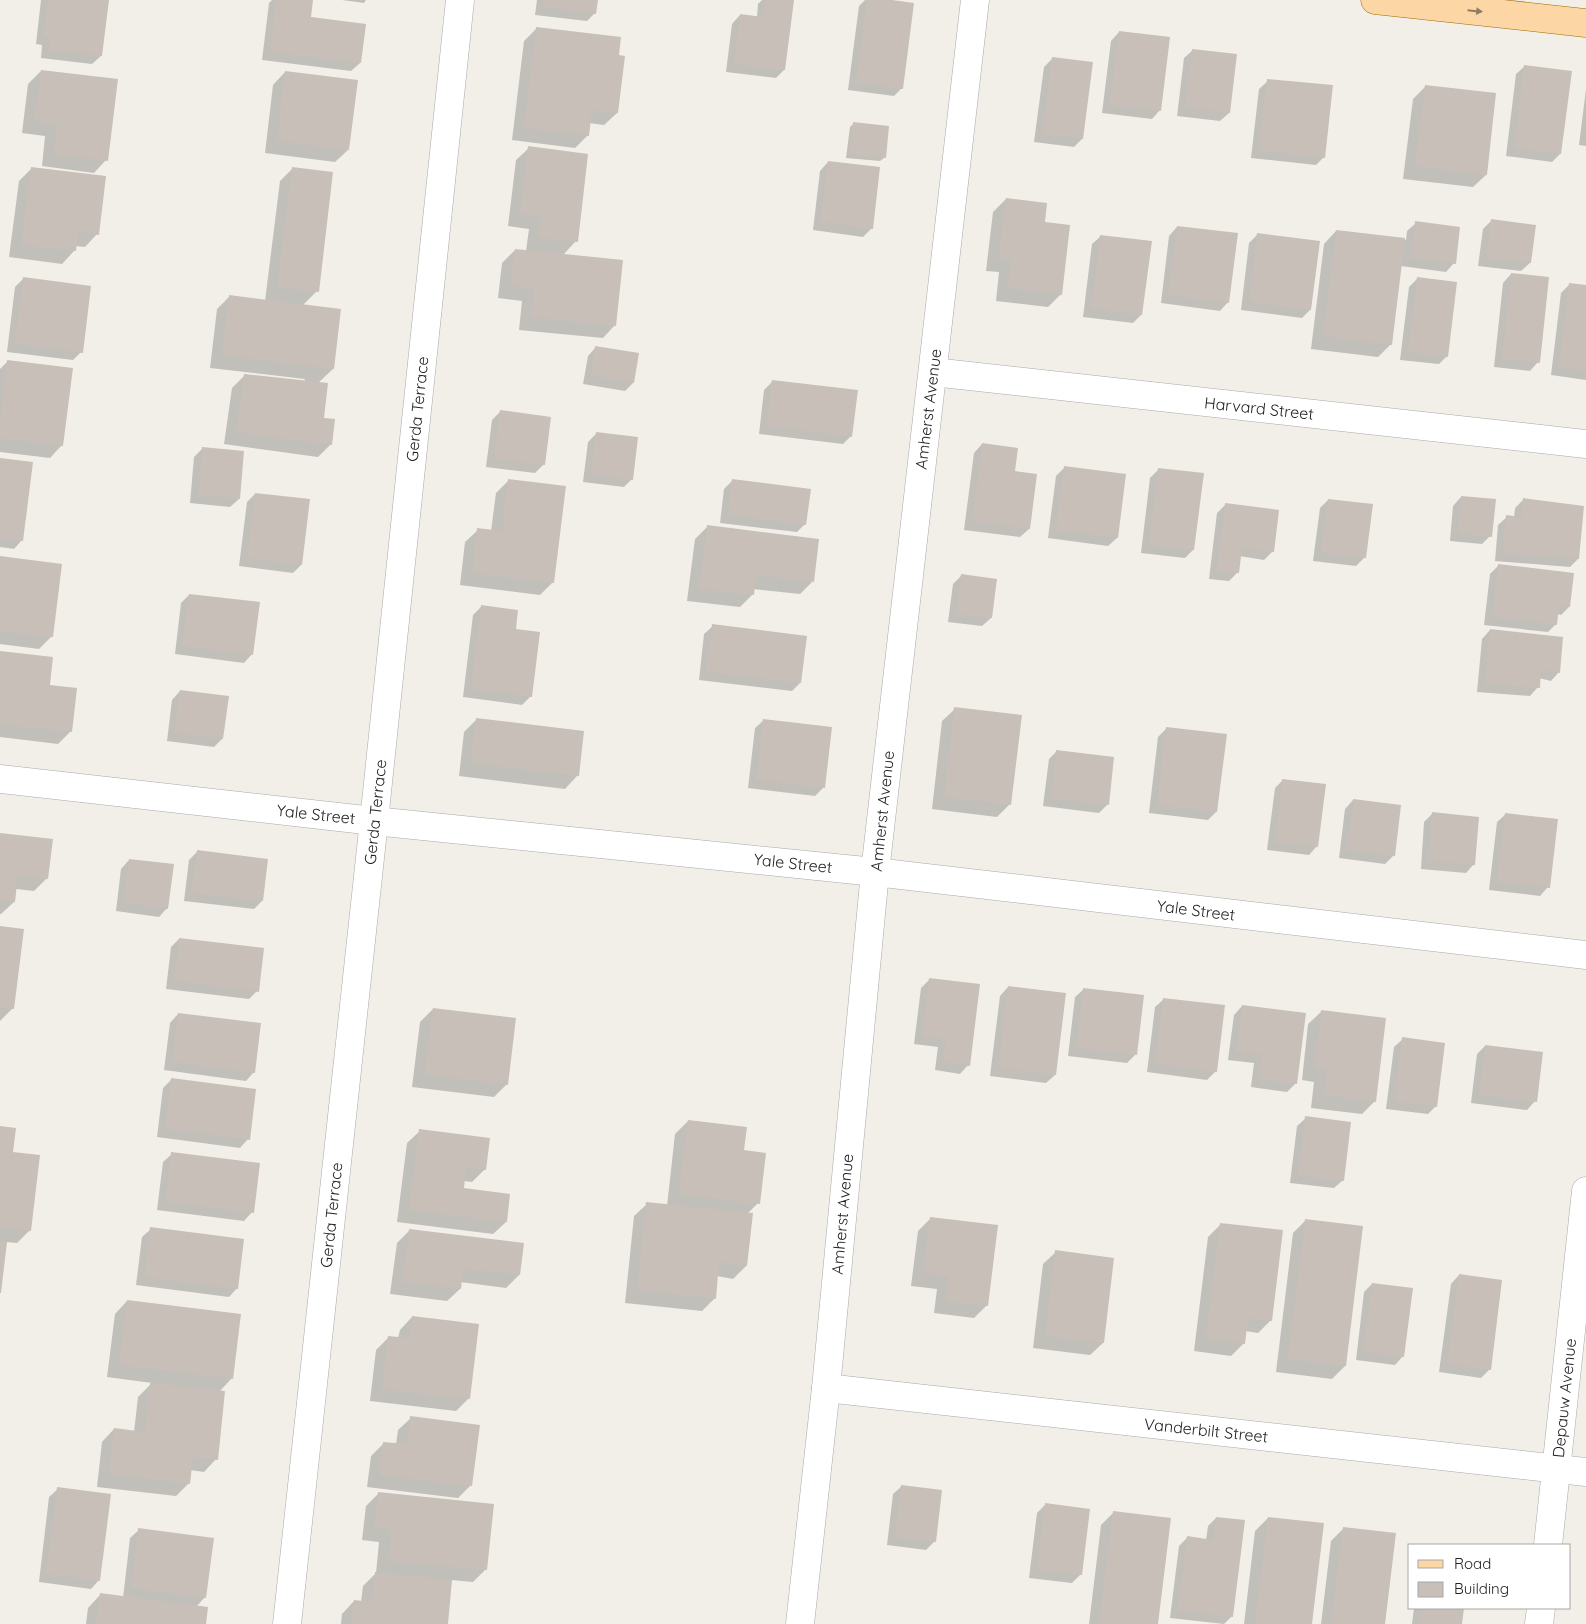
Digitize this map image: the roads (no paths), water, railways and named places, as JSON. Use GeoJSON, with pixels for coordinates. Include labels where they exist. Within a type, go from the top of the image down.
{"type":"FeatureCollection","features":[{"type":"Feature","properties":{"kind":"main road"},"geometry":{"type":"LineString","coordinates":[[1375,0],[1586,24]]}},
{"type":"Feature","properties":{"kind":"street","name":"Gerda Terrace"},"geometry":{"type":"LineString","coordinates":[[287,1624],[460,0]]}},
{"type":"Feature","properties":{"kind":"street","name":"Amherst Avenue"},"geometry":{"type":"LineString","coordinates":[[800,1624],[826,1388],[875,872],[975,0]]}},
{"type":"Feature","properties":{"kind":"street","name":"Harvard Street"},"geometry":{"type":"LineString","coordinates":[[933,372],[1586,444]]}},
{"type":"Feature","properties":{"kind":"street","name":"Yale Street"},"geometry":{"type":"LineString","coordinates":[[0,779],[374,821],[875,872],[1586,955]]}},
{"type":"Feature","properties":{"kind":"street","name":"Depauw Avenue"},"geometry":{"type":"LineString","coordinates":[[1548,1544],[1586,1191]]}},
{"type":"Feature","properties":{"kind":"street","name":"Vanderbilt Street"},"geometry":{"type":"LineString","coordinates":[[826,1388],[1586,1472]]}},
{"type":"Feature","properties":{"kind":"street"},"geometry":{"type":"LineString","coordinates":[[1539,1624],[1541,1609]]}}]}
